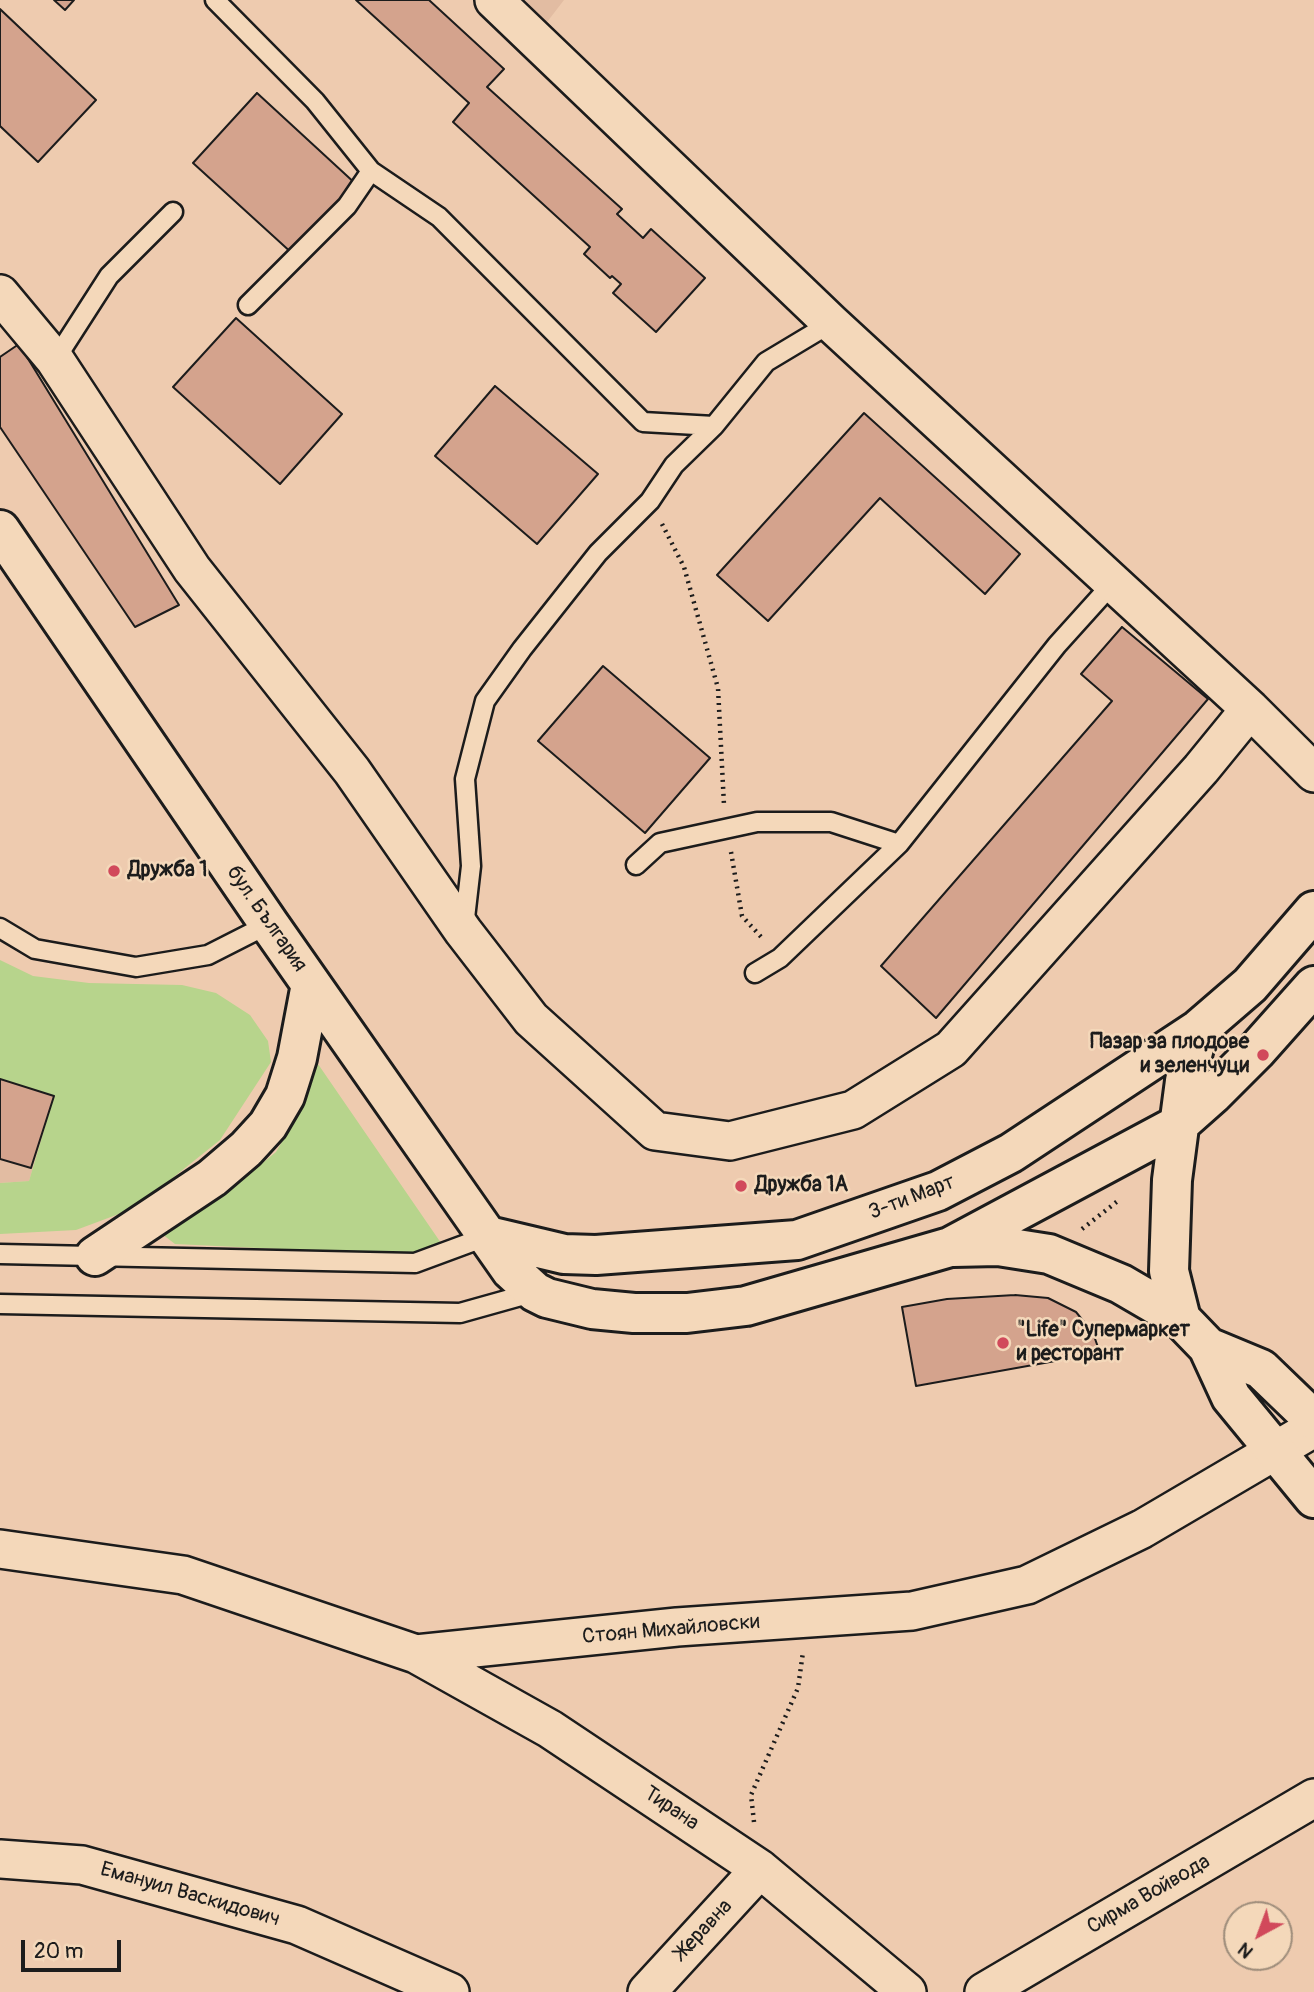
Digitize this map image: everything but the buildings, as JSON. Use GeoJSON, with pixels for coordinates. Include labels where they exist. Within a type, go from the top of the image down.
{"type":"FeatureCollection","features":[{"type":"Feature","properties":{"kind":"street"},"geometry":{"type":"LineString","coordinates":[[494,0],[831,323],[1250,709],[1314,773]]}},
{"type":"Feature","properties":{"kind":"street"},"geometry":{"type":"LineString","coordinates":[[0,294],[55,360],[192,569],[352,771],[463,931],[531,1019],[654,1131],[730,1141],[853,1110],[951,1049],[1201,769],[1250,709]]}},
{"type":"Feature","properties":{"kind":"street","name":"бул. България"},"geometry":{"type":"LineString","coordinates":[[0,530],[311,984],[512,1270],[535,1292]]}},
{"type":"Feature","properties":{"kind":"street","name":"3-ти Март"},"geometry":{"type":"LineString","coordinates":[[488,1236],[564,1254],[596,1255],[797,1240],[938,1191],[1012,1153],[1199,1029],[1250,985],[1314,911]]}},
{"type":"Feature","properties":{"kind":"street"},"geometry":{"type":"LineString","coordinates":[[95,1256],[212,1178],[246,1149],[268,1125],[285,1096],[297,1058],[311,984]]}},
{"type":"Feature","properties":{"kind":"street"},"geometry":{"type":"LineString","coordinates":[[535,1292],[592,1309],[634,1313],[699,1311],[759,1303],[950,1247],[1178,1125],[1256,1051],[1314,986]]}},
{"type":"Feature","properties":{"kind":"street"},"geometry":{"type":"LineString","coordinates":[[1181,1319],[1169,1271],[1172,1180],[1185,1081],[1199,1029]]}},
{"type":"Feature","properties":{"kind":"street"},"geometry":{"type":"LineString","coordinates":[[797,1240],[950,1247],[998,1246],[1049,1254],[1121,1284],[1181,1319],[1208,1347],[1231,1397],[1314,1498]]}},
{"type":"Feature","properties":{"kind":"street"},"geometry":{"type":"LineString","coordinates":[[1208,1347],[1261,1369],[1314,1420]]}},
{"type":"Feature","properties":{"kind":"street","name":"Стоян Михайловски"},"geometry":{"type":"LineString","coordinates":[[0,1549],[183,1575],[416,1654],[677,1627],[912,1611],[1027,1584],[1142,1529],[1314,1428]]}},
{"type":"Feature","properties":{"kind":"street","name":"Тирана"},"geometry":{"type":"LineString","coordinates":[[416,1654],[551,1729],[760,1868],[906,1992]]}},
{"type":"Feature","properties":{"kind":"street","name":"Сирма Войвода"},"geometry":{"type":"LineString","coordinates":[[984,1992],[1314,1798]]}},
{"type":"Feature","properties":{"kind":"street","name":"Емануил Васкидович"},"geometry":{"type":"LineString","coordinates":[[0,1859],[82,1865],[297,1925],[450,1992]]}},
{"type":"Feature","properties":{"kind":"street","name":"Жеравна"},"geometry":{"type":"LineString","coordinates":[[647,1992],[760,1868]]}},
{"type":"Feature","properties":{"kind":"lane"},"geometry":{"type":"LineString","coordinates":[[215,0],[315,101],[371,171],[439,217],[643,422],[714,426]]}},
{"type":"Feature","properties":{"kind":"lane"},"geometry":{"type":"LineString","coordinates":[[248,305],[347,206],[371,171]]}},
{"type":"Feature","properties":{"kind":"lane"},"geometry":{"type":"LineString","coordinates":[[55,360],[109,276],[173,212]]}},
{"type":"Feature","properties":{"kind":"lane"},"geometry":{"type":"LineString","coordinates":[[463,931],[471,866],[465,779],[485,701],[598,552],[650,501],[674,465],[714,426],[766,362],[831,323]]}},
{"type":"Feature","properties":{"kind":"lane"},"geometry":{"type":"LineString","coordinates":[[755,973],[780,958],[899,844],[1057,645],[1112,584]]}},
{"type":"Feature","properties":{"kind":"lane"},"geometry":{"type":"LineString","coordinates":[[636,864],[660,843],[757,822],[831,822],[899,844]]}},
{"type":"Feature","properties":{"kind":"lane"},"geometry":{"type":"LineString","coordinates":[[0,928],[35,949],[136,967],[208,955],[269,924]]}},
{"type":"Feature","properties":{"kind":"lane"},"geometry":{"type":"LineString","coordinates":[[0,1254],[415,1264],[488,1236]]}},
{"type":"Feature","properties":{"kind":"lane"},"geometry":{"type":"LineString","coordinates":[[0,1304],[460,1313],[535,1292]]}},
{"type":"Feature","properties":{"kind":"path"},"geometry":{"type":"LineString","coordinates":[[650,501],[684,567],[718,688],[722,795],[742,916],[780,958]]}},
{"type":"Feature","properties":{"kind":"path"},"geometry":{"type":"LineString","coordinates":[[1072,1237],[1121,1199]]}},
{"type":"Feature","properties":{"kind":"path"},"geometry":{"type":"LineString","coordinates":[[760,1868],[751,1795],[798,1688],[808,1620]]}},
{"type":"Feature","properties":{"kind":"shaded area"},"geometry":{"type":"Polygon","coordinates":[[[516,0],[564,0],[544,26],[516,0]]]}},
{"type":"Feature","properties":{"kind":"shaded area"},"geometry":{"type":"Polygon","coordinates":[[[0,1079],[54,1096],[29,1181],[0,1183],[0,1079]]]}},
{"type":"Feature","properties":{"kind":"green space"},"geometry":{"type":"Polygon","coordinates":[[[0,960],[33,976],[89,983],[182,985],[216,993],[250,1015],[268,1041],[271,1062],[220,1140],[135,1208],[76,1230],[0,1234],[0,1183],[29,1181],[54,1096],[0,1079],[0,960]]]}},
{"type":"Feature","properties":{"kind":"green space"},"geometry":{"type":"Polygon","coordinates":[[[318,1064],[441,1243],[423,1256],[175,1244],[162,1234],[244,1178],[276,1152],[295,1119],[318,1064]]]}},
{"type":"Feature","properties":{"kind":"place","name":"Дружба 1"},"geometry":{"type":"Point","coordinates":[114,871]}},
{"type":"Feature","properties":{"kind":"place","name":"Пазар за плодове и зеленчуци"},"geometry":{"type":"Point","coordinates":[1263,1055]}},
{"type":"Feature","properties":{"kind":"place","name":"Дружба 1A"},"geometry":{"type":"Point","coordinates":[741,1186]}},
{"type":"Feature","properties":{"kind":"place","name":"\"Life\" Супермаркет и ресторант"},"geometry":{"type":"Point","coordinates":[1003,1343]}}]}
